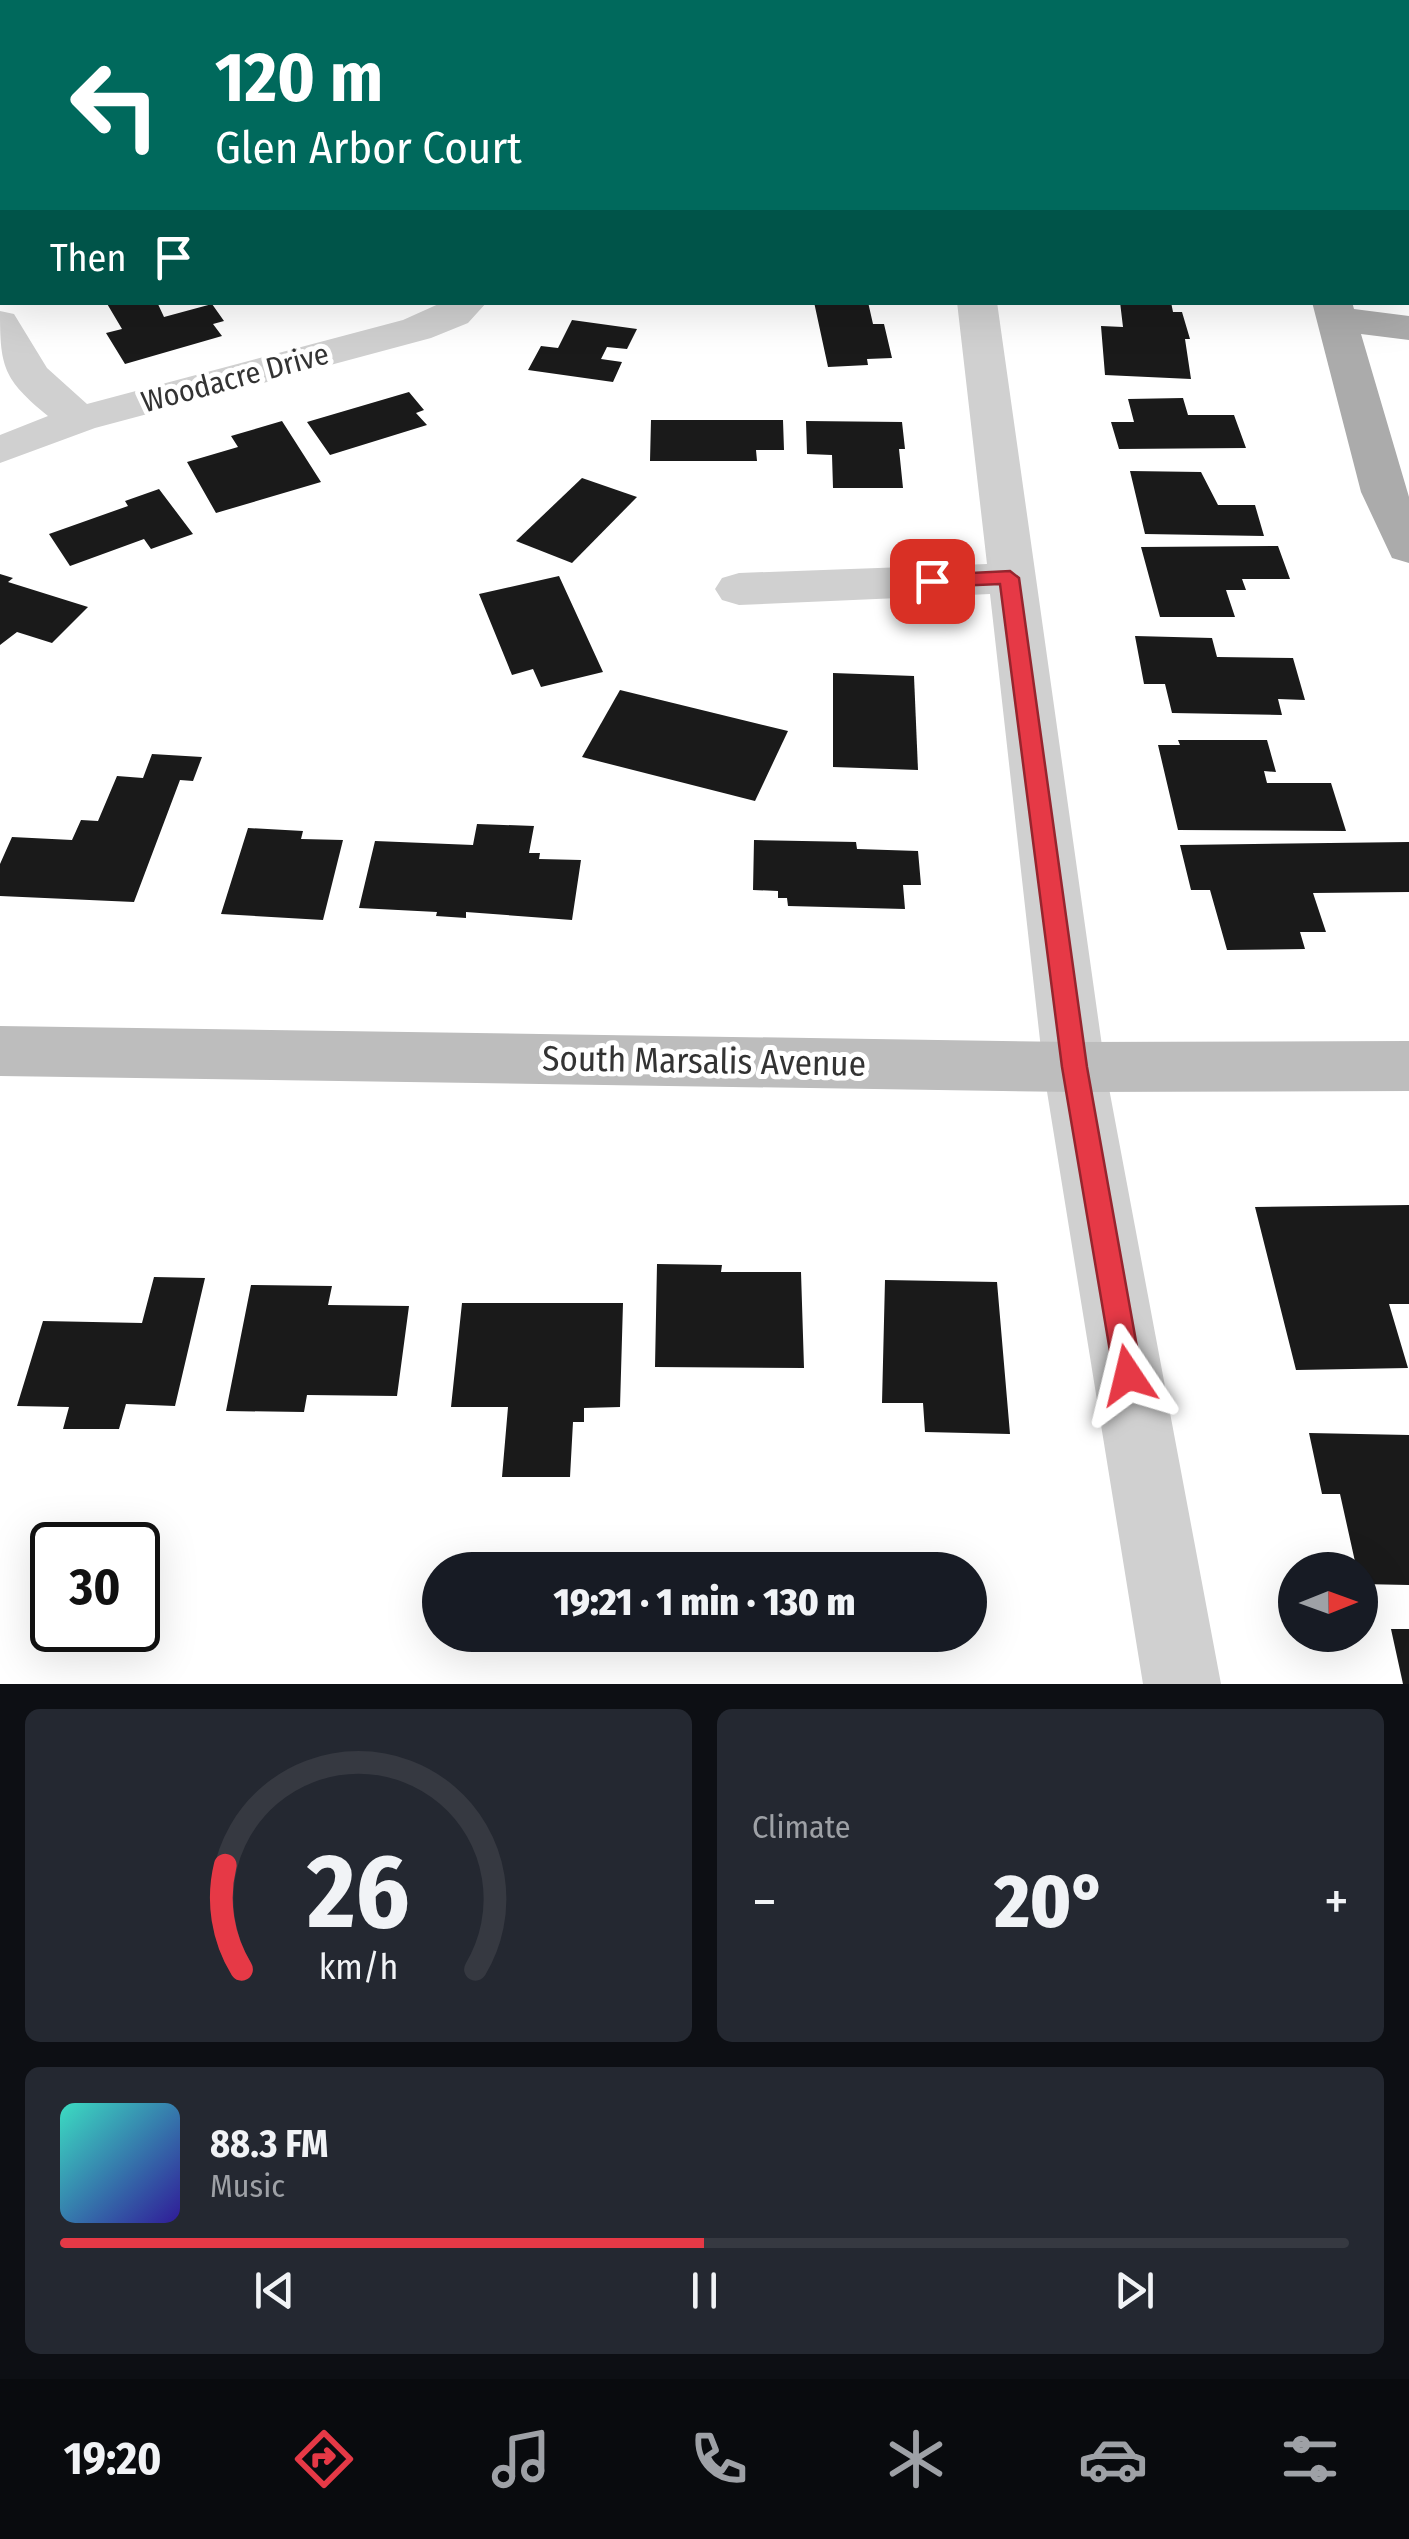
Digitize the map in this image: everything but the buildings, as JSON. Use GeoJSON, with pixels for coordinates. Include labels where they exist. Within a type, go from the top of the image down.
{"type":"FeatureCollection","features":[{"type":"Feature","properties":{"kind":"main road"},"geometry":{"type":"LineString","coordinates":[[1409,326],[1334,311],[1384,492],[1409,548]]}},
{"type":"Feature","properties":{"kind":"street","name":"Woodacre Drive"},"geometry":{"type":"LineString","coordinates":[[0,450],[80,419],[416,329],[454,314],[464,305]]}},
{"type":"Feature","properties":{"kind":"street"},"geometry":{"type":"LineString","coordinates":[[977,305],[1074,1067],[1182,1684]]}},
{"type":"Feature","properties":{"kind":"street"},"geometry":{"type":"LineString","coordinates":[[0,323],[22,370],[39,391],[80,419]]}},
{"type":"Feature","properties":{"kind":"street"},"geometry":{"type":"LineString","coordinates":[[739,590],[1010,578]]}},
{"type":"Feature","properties":{"kind":"street","name":"South Marsalis Avenue"},"geometry":{"type":"LineString","coordinates":[[0,1051],[1074,1067],[1409,1066]]}},
{"type":"Feature","properties":{"kind":"route"},"geometry":{"type":"LineString","coordinates":[[932,581],[1010,578],[1074,1067],[1128,1375]]}}]}
